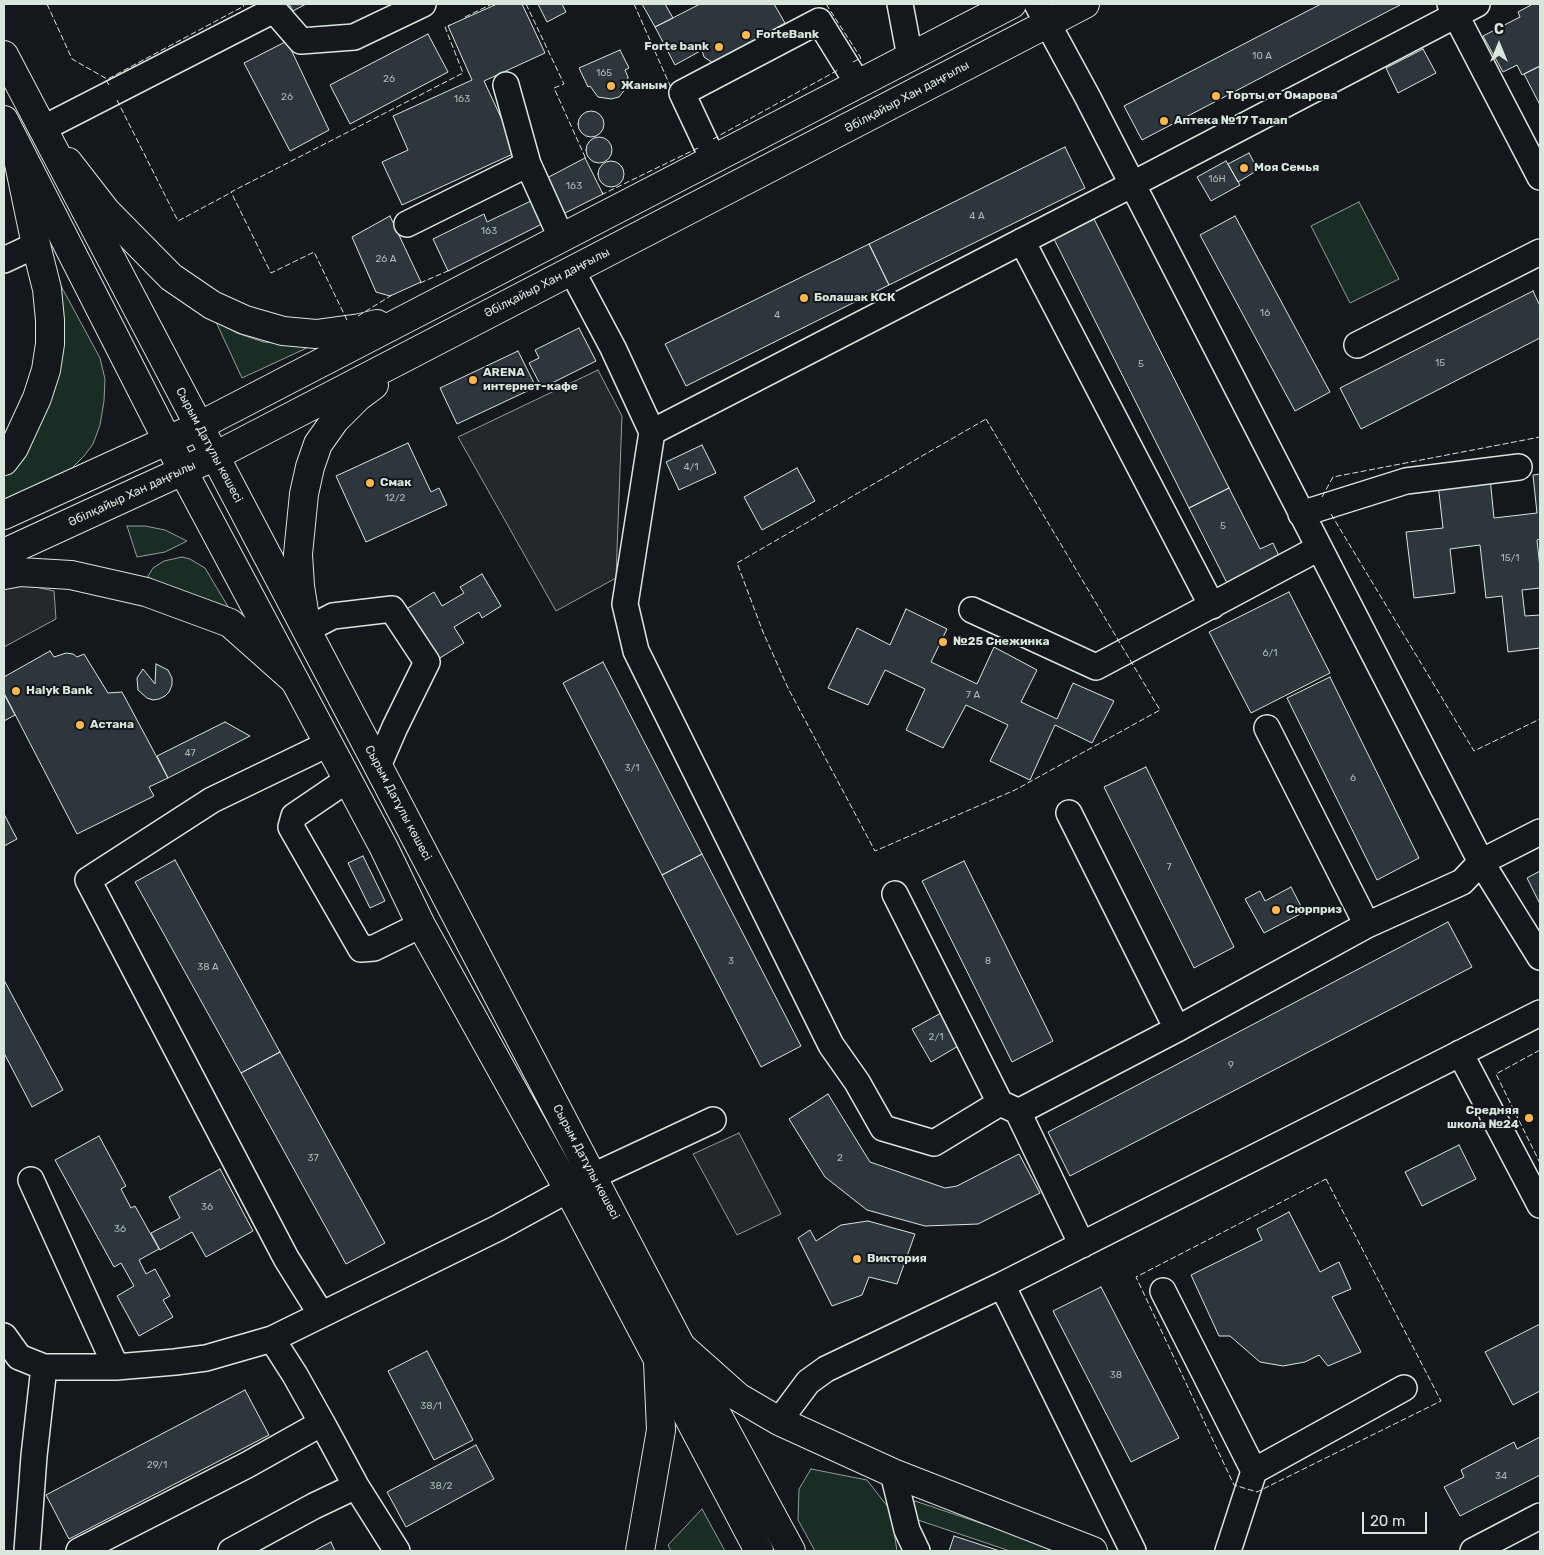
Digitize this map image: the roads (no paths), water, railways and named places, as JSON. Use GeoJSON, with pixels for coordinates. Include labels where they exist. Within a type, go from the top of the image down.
{"type":"FeatureCollection","features":[{"type":"Feature","properties":{"kind":"main road"},"geometry":{"type":"LineString","coordinates":[[4,515],[199,426],[1012,4]]}},
{"type":"Feature","properties":{"kind":"main road","name":"Әбілқайыр Хан даңғылы"},"geometry":{"type":"LineString","coordinates":[[4,553],[215,456],[572,270],[1042,14],[1085,4]]}},
{"type":"Feature","properties":{"kind":"main road","name":"Сырым Датұлы көшесі"},"geometry":{"type":"LineString","coordinates":[[4,55],[791,1551]]}},
{"type":"Feature","properties":{"kind":"main road"},"geometry":{"type":"LineString","coordinates":[[42,129],[119,224],[171,277],[212,304],[245,320],[283,331],[316,334],[360,328],[417,313]]}},
{"type":"Feature","properties":{"kind":"main road"},"geometry":{"type":"LineString","coordinates":[[4,461],[14,448],[37,398],[46,370],[50,344],[47,289],[9,131]]}},
{"type":"Feature","properties":{"kind":"main road"},"geometry":{"type":"LineString","coordinates":[[9,131],[183,471],[384,848],[421,925],[568,1189],[759,1551]]}},
{"type":"Feature","properties":{"kind":"main road"},"geometry":{"type":"LineString","coordinates":[[306,630],[300,586],[299,526],[304,494],[318,444],[335,420],[358,397],[432,343]]}},
{"type":"Feature","properties":{"kind":"main road"},"geometry":{"type":"LineString","coordinates":[[4,575],[20,572],[71,576],[156,596],[230,623],[294,680]]}},
{"type":"Feature","properties":{"kind":"main road"},"geometry":{"type":"LineString","coordinates":[[683,1348],[738,1397],[779,1421],[893,1473],[1093,1551]]}},
{"type":"Feature","properties":{"kind":"main road"},"geometry":{"type":"LineString","coordinates":[[647,1544],[661,1430],[658,1362]]}},
{"type":"Feature","properties":{"kind":"street"},"geometry":{"type":"LineString","coordinates":[[42,129],[274,10],[301,41],[354,36],[423,4]]}},
{"type":"Feature","properties":{"kind":"street"},"geometry":{"type":"LineString","coordinates":[[900,4],[910,57]]}},
{"type":"Feature","properties":{"kind":"street"},"geometry":{"type":"LineString","coordinates":[[652,432],[1131,185],[1453,9],[1477,4]]}},
{"type":"Feature","properties":{"kind":"street"},"geometry":{"type":"LineString","coordinates":[[1453,9],[1540,177]]}},
{"type":"Feature","properties":{"kind":"street"},"geometry":{"type":"LineString","coordinates":[[1042,14],[1481,862],[1540,957]]}},
{"type":"Feature","properties":{"kind":"street"},"geometry":{"type":"LineString","coordinates":[[713,159],[682,93],[819,21],[858,84]]}},
{"type":"Feature","properties":{"kind":"street"},"geometry":{"type":"LineString","coordinates":[[506,85],[528,164],[562,237]]}},
{"type":"Feature","properties":{"kind":"street"},"geometry":{"type":"LineString","coordinates":[[407,224],[528,164]]}},
{"type":"Feature","properties":{"kind":"street"},"geometry":{"type":"LineString","coordinates":[[1022,241],[1212,606]]}},
{"type":"Feature","properties":{"kind":"street"},"geometry":{"type":"LineString","coordinates":[[4,260],[36,245]]}},
{"type":"Feature","properties":{"kind":"street"},"geometry":{"type":"LineString","coordinates":[[1357,345],[1540,252]]}},
{"type":"Feature","properties":{"kind":"street"},"geometry":{"type":"LineString","coordinates":[[572,270],[652,432],[625,604],[636,652],[831,1045],[857,1082],[883,1128],[934,1143],[1177,1030],[1367,925],[1462,882],[1481,862],[1540,832]]}},
{"type":"Feature","properties":{"kind":"street"},"geometry":{"type":"LineString","coordinates":[[1301,514],[1406,481],[1519,467]]}},
{"type":"Feature","properties":{"kind":"street"},"geometry":{"type":"LineString","coordinates":[[972,610],[1096,667],[1319,548]]}},
{"type":"Feature","properties":{"kind":"street"},"geometry":{"type":"LineString","coordinates":[[306,630],[333,616],[392,610],[427,662],[378,766]]}},
{"type":"Feature","properties":{"kind":"street"},"geometry":{"type":"LineString","coordinates":[[1267,728],[1367,925]]}},
{"type":"Feature","properties":{"kind":"street"},"geometry":{"type":"LineString","coordinates":[[321,1314],[286,1258],[88,880],[212,800],[328,744]]}},
{"type":"Feature","properties":{"kind":"street"},"geometry":{"type":"LineString","coordinates":[[347,780],[294,816],[291,827],[361,949],[374,948],[421,925]]}},
{"type":"Feature","properties":{"kind":"street"},"geometry":{"type":"LineString","coordinates":[[1069,813],[1177,1030]]}},
{"type":"Feature","properties":{"kind":"street"},"geometry":{"type":"LineString","coordinates":[[895,894],[1082,1245]]}},
{"type":"Feature","properties":{"kind":"street"},"geometry":{"type":"LineString","coordinates":[[779,1421],[808,1382],[826,1369],[1002,1285],[1540,1013]]}},
{"type":"Feature","properties":{"kind":"street"},"geometry":{"type":"LineString","coordinates":[[1460,1053],[1540,1205]]}},
{"type":"Feature","properties":{"kind":"street"},"geometry":{"type":"LineString","coordinates":[[4,1336],[20,1357],[44,1367],[116,1367],[175,1362],[206,1358],[272,1339],[498,1228],[593,1176],[713,1120]]}},
{"type":"Feature","properties":{"kind":"street"},"geometry":{"type":"LineString","coordinates":[[31,1180],[116,1367]]}},
{"type":"Feature","properties":{"kind":"street"},"geometry":{"type":"LineString","coordinates":[[1002,1285],[1133,1551]]}},
{"type":"Feature","properties":{"kind":"street"},"geometry":{"type":"LineString","coordinates":[[1163,1291],[1254,1471]]}},
{"type":"Feature","properties":{"kind":"street"},"geometry":{"type":"LineString","coordinates":[[272,1339],[295,1375],[356,1486],[397,1551]]}},
{"type":"Feature","properties":{"kind":"street"},"geometry":{"type":"LineString","coordinates":[[27,1551],[34,1456],[44,1367]]}},
{"type":"Feature","properties":{"kind":"street"},"geometry":{"type":"LineString","coordinates":[[1228,1551],[1254,1471],[1404,1388]]}},
{"type":"Feature","properties":{"kind":"street"},"geometry":{"type":"LineString","coordinates":[[79,1551],[248,1465],[322,1423]]}},
{"type":"Feature","properties":{"kind":"street"},"geometry":{"type":"LineString","coordinates":[[893,1473],[907,1530],[917,1551]]}},
{"type":"Feature","properties":{"kind":"street"},"geometry":{"type":"LineString","coordinates":[[231,1551],[314,1506],[356,1486]]}},
{"type":"Feature","properties":{"kind":"street"},"geometry":{"type":"LineString","coordinates":[[1473,1551],[1540,1516]]}},
{"type":"Feature","properties":{"kind":"place","name":"ForteBank"},"geometry":{"type":"Point","coordinates":[746,35]}},
{"type":"Feature","properties":{"kind":"place","name":"Forte bank"},"geometry":{"type":"Point","coordinates":[719,47]}},
{"type":"Feature","properties":{"kind":"place","name":"Жаным"},"geometry":{"type":"Point","coordinates":[611,86]}},
{"type":"Feature","properties":{"kind":"place","name":"Торты от Омарова"},"geometry":{"type":"Point","coordinates":[1216,96]}},
{"type":"Feature","properties":{"kind":"place","name":"Аптека №17 Талап"},"geometry":{"type":"Point","coordinates":[1164,121]}},
{"type":"Feature","properties":{"kind":"place","name":"Моя Семья"},"geometry":{"type":"Point","coordinates":[1244,168]}},
{"type":"Feature","properties":{"kind":"place","name":"Болашак КСК"},"geometry":{"type":"Point","coordinates":[804,298]}},
{"type":"Feature","properties":{"kind":"place","name":"ARENA интернет-кафе"},"geometry":{"type":"Point","coordinates":[473,380]}},
{"type":"Feature","properties":{"kind":"place","name":"Смак"},"geometry":{"type":"Point","coordinates":[370,483]}},
{"type":"Feature","properties":{"kind":"place","name":"№25 Снежинка"},"geometry":{"type":"Point","coordinates":[943,642]}},
{"type":"Feature","properties":{"kind":"place","name":"Halyk Bank"},"geometry":{"type":"Point","coordinates":[16,691]}},
{"type":"Feature","properties":{"kind":"place","name":"Астана"},"geometry":{"type":"Point","coordinates":[80,725]}},
{"type":"Feature","properties":{"kind":"place","name":"Сюрприз"},"geometry":{"type":"Point","coordinates":[1276,910]}},
{"type":"Feature","properties":{"kind":"place","name":"Средняя школа №24"},"geometry":{"type":"Point","coordinates":[1529,1118]}},
{"type":"Feature","properties":{"kind":"place","name":"Виктория"},"geometry":{"type":"Point","coordinates":[857,1259]}}]}
